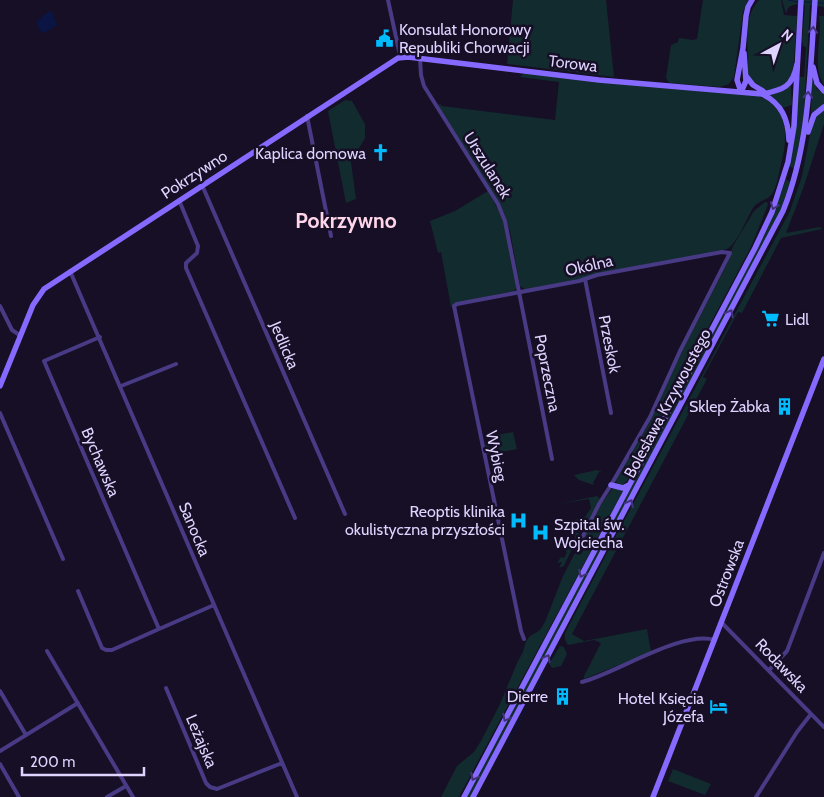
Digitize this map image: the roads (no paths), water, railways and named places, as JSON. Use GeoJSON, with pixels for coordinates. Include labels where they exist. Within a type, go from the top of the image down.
{"type":"FeatureCollection","features":[{"type":"Feature","properties":{"kind":"main road"},"geometry":{"type":"LineString","coordinates":[[741,92],[736,80],[743,48],[747,10],[752,0]]}},
{"type":"Feature","properties":{"kind":"main road","name":"Bolesława Krzywoustego"},"geometry":{"type":"LineString","coordinates":[[464,797],[764,231],[780,190],[794,126],[801,0]]}},
{"type":"Feature","properties":{"kind":"main road","name":"Bolesława Krzywoustego"},"geometry":{"type":"LineString","coordinates":[[473,797],[777,224],[791,191],[802,151],[815,0]]}},
{"type":"Feature","properties":{"kind":"main road"},"geometry":{"type":"LineString","coordinates":[[811,47],[814,76],[818,85],[824,91]]}},
{"type":"Feature","properties":{"kind":"main road"},"geometry":{"type":"LineString","coordinates":[[741,92],[745,84],[746,74],[743,48]]}},
{"type":"Feature","properties":{"kind":"main road","name":"Torowa"},"geometry":{"type":"LineString","coordinates":[[402,57],[599,80],[765,93]]}},
{"type":"Feature","properties":{"kind":"main road","name":"Pokrzywno"},"geometry":{"type":"LineString","coordinates":[[0,386],[41,292],[70,271],[307,116],[402,57]]}},
{"type":"Feature","properties":{"kind":"main road"},"geometry":{"type":"LineString","coordinates":[[765,93],[778,91],[789,84],[794,77],[797,64]]}},
{"type":"Feature","properties":{"kind":"main road"},"geometry":{"type":"LineString","coordinates":[[746,74],[753,85],[777,103],[785,116],[789,132],[789,153]]}},
{"type":"Feature","properties":{"kind":"main road"},"geometry":{"type":"LineString","coordinates":[[719,90],[729,86],[736,80]]}},
{"type":"Feature","properties":{"kind":"main road"},"geometry":{"type":"LineString","coordinates":[[802,151],[812,119],[824,107]]}},
{"type":"Feature","properties":{"kind":"main road","name":"Ostrowska"},"geometry":{"type":"LineString","coordinates":[[653,797],[824,359]]}},
{"type":"Feature","properties":{"kind":"main road"},"geometry":{"type":"LineString","coordinates":[[611,485],[623,488],[629,484]]}},
{"type":"Feature","properties":{"kind":"street"},"geometry":{"type":"LineString","coordinates":[[388,0],[402,57]]}},
{"type":"Feature","properties":{"kind":"street","name":"Urszulanek"},"geometry":{"type":"LineString","coordinates":[[420,58],[423,84],[502,212],[508,231],[520,292]]}},
{"type":"Feature","properties":{"kind":"street"},"geometry":{"type":"LineString","coordinates":[[307,116],[330,236]]}},
{"type":"Feature","properties":{"kind":"street","name":"Jedlicka"},"geometry":{"type":"LineString","coordinates":[[202,185],[345,514]]}},
{"type":"Feature","properties":{"kind":"street"},"geometry":{"type":"LineString","coordinates":[[179,200],[198,246],[197,253],[186,263],[186,268],[295,518]]}},
{"type":"Feature","properties":{"kind":"street","name":"Okólna"},"geometry":{"type":"LineString","coordinates":[[454,306],[597,275],[726,251],[730,253]]}},
{"type":"Feature","properties":{"kind":"street","name":"Bolesława Krzywoustego"},"geometry":{"type":"LineString","coordinates":[[578,546],[599,504],[650,417],[680,351],[730,253]]}},
{"type":"Feature","properties":{"kind":"street","name":"Sanocka"},"geometry":{"type":"LineString","coordinates":[[70,271],[297,797]]}},
{"type":"Feature","properties":{"kind":"street","name":"Przeskok"},"geometry":{"type":"LineString","coordinates":[[585,279],[611,413]]}},
{"type":"Feature","properties":{"kind":"street","name":"Poprzeczna"},"geometry":{"type":"LineString","coordinates":[[520,292],[552,459]]}},
{"type":"Feature","properties":{"kind":"street"},"geometry":{"type":"LineString","coordinates":[[0,306],[12,330],[21,336]]}},
{"type":"Feature","properties":{"kind":"street","name":"Wybieg"},"geometry":{"type":"LineString","coordinates":[[454,306],[524,639]]}},
{"type":"Feature","properties":{"kind":"street","name":"Bychawska"},"geometry":{"type":"LineString","coordinates":[[100,337],[44,361],[159,629]]}},
{"type":"Feature","properties":{"kind":"street"},"geometry":{"type":"LineString","coordinates":[[121,386],[176,364]]}},
{"type":"Feature","properties":{"kind":"street"},"geometry":{"type":"LineString","coordinates":[[0,413],[63,559]]}},
{"type":"Feature","properties":{"kind":"street"},"geometry":{"type":"LineString","coordinates":[[769,670],[787,651],[824,553]]}},
{"type":"Feature","properties":{"kind":"street"},"geometry":{"type":"LineString","coordinates":[[78,591],[102,648],[106,650],[112,650],[214,605]]}},
{"type":"Feature","properties":{"kind":"street","name":"Rodawska"},"geometry":{"type":"LineString","coordinates":[[721,622],[811,714],[820,720],[824,727]]}},
{"type":"Feature","properties":{"kind":"street"},"geometry":{"type":"LineString","coordinates":[[582,682],[679,642],[705,638],[714,640]]}},
{"type":"Feature","properties":{"kind":"street"},"geometry":{"type":"LineString","coordinates":[[47,651],[133,797]]}},
{"type":"Feature","properties":{"kind":"street","name":"Leżajska"},"geometry":{"type":"LineString","coordinates":[[166,688],[206,783],[210,787],[216,789],[282,763]]}},
{"type":"Feature","properties":{"kind":"street"},"geometry":{"type":"LineString","coordinates":[[0,691],[26,735]]}},
{"type":"Feature","properties":{"kind":"street"},"geometry":{"type":"LineString","coordinates":[[0,751],[78,703]]}},
{"type":"Feature","properties":{"kind":"street"},"geometry":{"type":"LineString","coordinates":[[756,797],[811,714]]}},
{"type":"Feature","properties":{"kind":"street"},"geometry":{"type":"LineString","coordinates":[[0,764],[20,797]]}},
{"type":"Feature","properties":{"kind":"street"},"geometry":{"type":"LineString","coordinates":[[107,797],[126,786]]}},
{"type":"Feature","properties":{"kind":"waterway"},"geometry":{"type":"LineString","coordinates":[[788,0],[798,2]]}},
{"type":"Feature","properties":{"kind":"waterway"},"geometry":{"type":"LineString","coordinates":[[802,2],[813,2]]}},
{"type":"Feature","properties":{"kind":"waterway"},"geometry":{"type":"LineString","coordinates":[[817,3],[824,3]]}},
{"type":"Feature","properties":{"kind":"waterway"},"geometry":{"type":"LineString","coordinates":[[507,744],[543,678]]}},
{"type":"Feature","properties":{"kind":"place","name":"Konsulat Honorowy Republiki Chorwacji"},"geometry":{"type":"Point","coordinates":[385,38]}},
{"type":"Feature","properties":{"kind":"place","name":"Kaplica domowa"},"geometry":{"type":"Point","coordinates":[380,153]}},
{"type":"Feature","properties":{"kind":"place","name":"Lidl"},"geometry":{"type":"Point","coordinates":[771,319]}},
{"type":"Feature","properties":{"kind":"place","name":"Sklep Żabka"},"geometry":{"type":"Point","coordinates":[784,406]}},
{"type":"Feature","properties":{"kind":"place","name":"Reoptis klinika okulistyczna przyszłości"},"geometry":{"type":"Point","coordinates":[519,520]}},
{"type":"Feature","properties":{"kind":"place","name":"Szpital św. Wojciecha"},"geometry":{"type":"Point","coordinates":[540,533]}},
{"type":"Feature","properties":{"kind":"place","name":"Dierre"},"geometry":{"type":"Point","coordinates":[562,696]}},
{"type":"Feature","properties":{"kind":"place","name":"Hotel Księcia Józefa"},"geometry":{"type":"Point","coordinates":[718,707]}},
{"type":"Feature","properties":{"kind":"district","name":"Pokrzywno"},"geometry":{"type":"Point","coordinates":[346,221]}}]}
